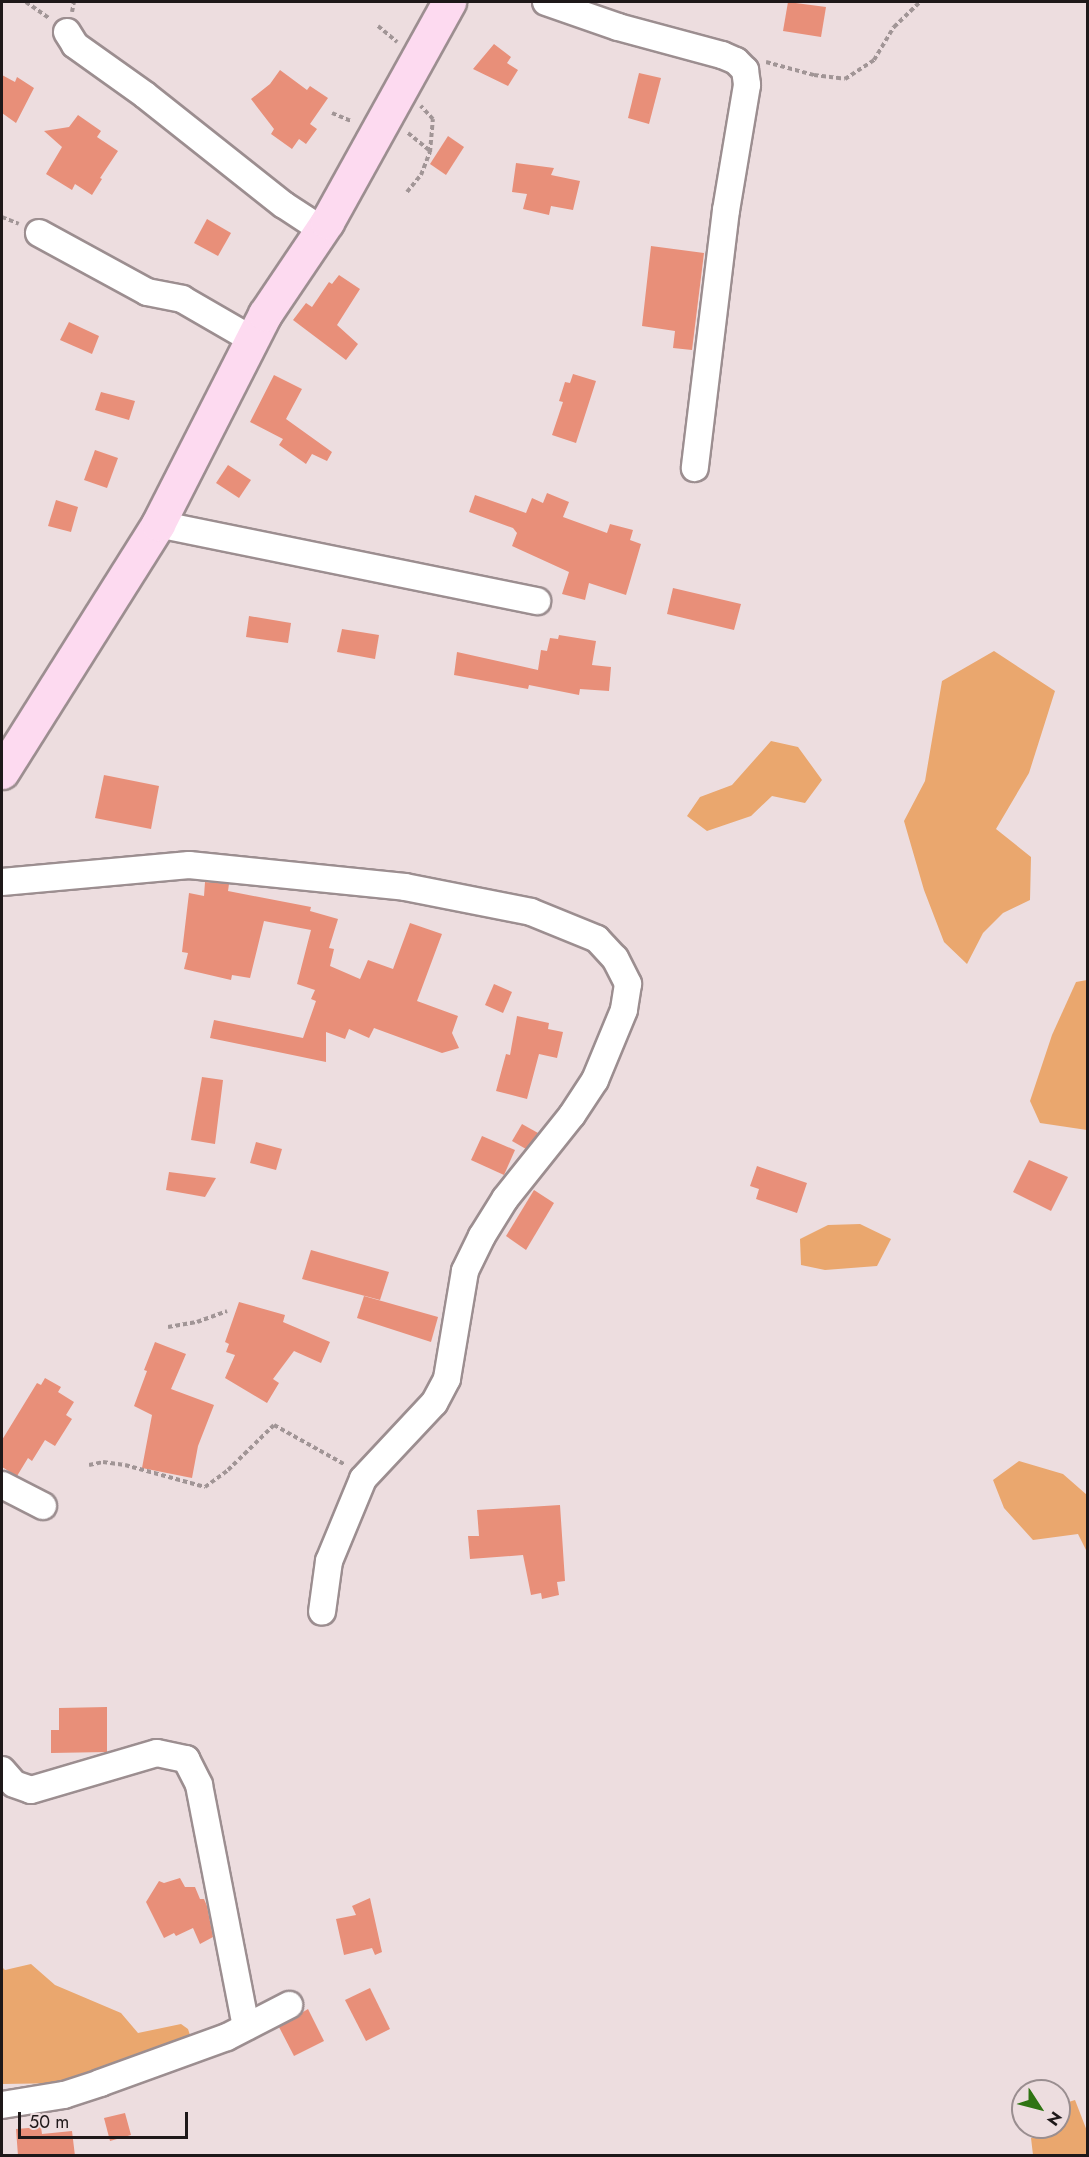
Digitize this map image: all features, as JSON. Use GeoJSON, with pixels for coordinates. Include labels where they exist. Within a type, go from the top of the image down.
{"type":"FeatureCollection","features":[{"type":"Feature","properties":{"kind":"street"},"geometry":{"type":"LineString","coordinates":[[2,772],[158,524],[251,339],[265,314],[322,230],[449,2]]}},
{"type":"Feature","properties":{"kind":"street"},"geometry":{"type":"LineString","coordinates":[[546,2],[618,27],[722,55],[736,61],[745,70],[747,85],[726,210],[695,468]]}},
{"type":"Feature","properties":{"kind":"street"},"geometry":{"type":"LineString","coordinates":[[67,32],[75,45],[180,122],[284,205],[322,230]]}},
{"type":"Feature","properties":{"kind":"street"},"geometry":{"type":"LineString","coordinates":[[39,233],[147,292],[182,299],[251,339]]}},
{"type":"Feature","properties":{"kind":"street"},"geometry":{"type":"LineString","coordinates":[[158,524],[537,602]]}},
{"type":"Feature","properties":{"kind":"street"},"geometry":{"type":"LineString","coordinates":[[2,882],[189,865],[405,887],[531,912],[597,939],[615,958],[628,984],[624,1010],[595,1080],[572,1115],[505,1199],[482,1236],[465,1271],[447,1379],[434,1403],[363,1479],[329,1562],[322,1612]]}},
{"type":"Feature","properties":{"kind":"street"},"geometry":{"type":"LineString","coordinates":[[2,1485],[43,1506]]}},
{"type":"Feature","properties":{"kind":"street"},"geometry":{"type":"LineString","coordinates":[[2,1770],[14,1785],[31,1790],[157,1753],[186,1759],[199,1785],[246,2026]]}},
{"type":"Feature","properties":{"kind":"street"},"geometry":{"type":"LineString","coordinates":[[2,2105],[64,2095],[227,2037],[290,2006]]}},
{"type":"Feature","properties":{"kind":"path"},"geometry":{"type":"LineString","coordinates":[[736,61],[747,58],[814,75],[845,79],[874,60],[894,27],[920,2]]}},
{"type":"Feature","properties":{"kind":"path"},"geometry":{"type":"LineString","coordinates":[[378,26],[404,47]]}},
{"type":"Feature","properties":{"kind":"path"},"geometry":{"type":"LineString","coordinates":[[405,83],[433,119],[430,152],[421,175],[407,192]]}},
{"type":"Feature","properties":{"kind":"path"},"geometry":{"type":"LineString","coordinates":[[168,1327],[197,1322],[227,1311]]}},
{"type":"Feature","properties":{"kind":"path"},"geometry":{"type":"LineString","coordinates":[[89,1465],[103,1461],[205,1486],[228,1470],[274,1425],[341,1461],[363,1479]]}},
{"type":"Feature","properties":{"kind":"shaded area"},"geometry":{"type":"Polygon","coordinates":[[[994,651],[1055,691],[1029,773],[996,829],[1031,857],[1030,900],[1003,913],[983,933],[967,964],[944,942],[924,890],[904,821],[925,781],[942,681],[994,651]]]}},
{"type":"Feature","properties":{"kind":"shaded area"},"geometry":{"type":"Polygon","coordinates":[[[771,741],[798,747],[822,780],[805,803],[772,796],[751,816],[707,831],[687,816],[700,797],[732,785],[771,741]]]}},
{"type":"Feature","properties":{"kind":"shaded area"},"geometry":{"type":"Polygon","coordinates":[[[1087,980],[1087,1130],[1040,1123],[1030,1101],[1052,1035],[1076,982],[1087,980]]]}},
{"type":"Feature","properties":{"kind":"shaded area"},"geometry":{"type":"Polygon","coordinates":[[[860,1224],[891,1239],[877,1266],[825,1270],[801,1265],[800,1239],[828,1225],[860,1224]]]}},
{"type":"Feature","properties":{"kind":"shaded area"},"geometry":{"type":"Polygon","coordinates":[[[1019,1461],[1063,1474],[1087,1495],[1087,1552],[1078,1534],[1033,1540],[1004,1508],[993,1480],[1019,1461]]]}},
{"type":"Feature","properties":{"kind":"shaded area"},"geometry":{"type":"Polygon","coordinates":[[[31,1964],[55,1985],[121,2013],[138,2033],[181,2024],[188,2029],[191,2038],[67,2083],[2,2084],[2,1967],[5,1970],[31,1964]]]}},
{"type":"Feature","properties":{"kind":"shaded area"},"geometry":{"type":"Polygon","coordinates":[[[1075,2100],[1087,2131],[1087,2155],[1033,2155],[1031,2139],[1071,2139],[1071,2101],[1075,2100]]]}},
{"type":"Feature","properties":{"kind":"building"},"geometry":{"type":"Polygon","coordinates":[[[788,2],[826,7],[821,37],[783,31],[788,2]]]}},
{"type":"Feature","properties":{"kind":"building"},"geometry":{"type":"Polygon","coordinates":[[[494,44],[511,57],[507,63],[518,70],[508,86],[473,69],[494,44]]]}},
{"type":"Feature","properties":{"kind":"building"},"geometry":{"type":"Polygon","coordinates":[[[280,70],[307,90],[310,86],[328,98],[310,124],[317,129],[306,144],[299,139],[292,149],[271,134],[274,129],[251,99],[270,84],[280,70]]]}},
{"type":"Feature","properties":{"kind":"building"},"geometry":{"type":"Polygon","coordinates":[[[639,73],[661,78],[649,124],[628,118],[639,73]]]}},
{"type":"Feature","properties":{"kind":"building"},"geometry":{"type":"Polygon","coordinates":[[[2,75],[15,82],[17,77],[34,88],[16,123],[2,113],[2,75]]]}},
{"type":"Feature","properties":{"kind":"building"},"geometry":{"type":"Polygon","coordinates":[[[78,115],[101,131],[97,137],[118,151],[92,195],[75,184],[72,190],[46,174],[62,147],[44,131],[69,127],[78,115]]]}},
{"type":"Feature","properties":{"kind":"building"},"geometry":{"type":"Polygon","coordinates":[[[448,136],[464,147],[446,175],[430,164],[448,136]]]}},
{"type":"Feature","properties":{"kind":"building"},"geometry":{"type":"Polygon","coordinates":[[[516,163],[554,168],[551,175],[580,181],[573,210],[551,206],[549,215],[523,209],[527,194],[512,192],[516,163]]]}},
{"type":"Feature","properties":{"kind":"building"},"geometry":{"type":"Polygon","coordinates":[[[207,219],[231,233],[218,256],[194,243],[207,219]]]}},
{"type":"Feature","properties":{"kind":"building"},"geometry":{"type":"Polygon","coordinates":[[[651,246],[704,253],[692,350],[673,348],[675,331],[642,326],[651,246]]]}},
{"type":"Feature","properties":{"kind":"building"},"geometry":{"type":"Polygon","coordinates":[[[339,275],[360,289],[337,325],[358,344],[346,360],[293,320],[306,303],[312,307],[329,282],[332,284],[339,275]]]}},
{"type":"Feature","properties":{"kind":"building"},"geometry":{"type":"Polygon","coordinates":[[[69,322],[99,336],[92,354],[60,340],[69,322]]]}},
{"type":"Feature","properties":{"kind":"building"},"geometry":{"type":"Polygon","coordinates":[[[573,374],[596,381],[576,443],[552,435],[563,402],[559,401],[565,382],[570,383],[573,374]]]}},
{"type":"Feature","properties":{"kind":"building"},"geometry":{"type":"Polygon","coordinates":[[[274,375],[302,389],[286,419],[332,452],[327,461],[312,454],[306,464],[279,445],[283,439],[250,422],[274,375]]]}},
{"type":"Feature","properties":{"kind":"building"},"geometry":{"type":"Polygon","coordinates":[[[101,392],[135,401],[129,420],[95,410],[101,392]]]}},
{"type":"Feature","properties":{"kind":"building"},"geometry":{"type":"Polygon","coordinates":[[[95,450],[118,458],[107,488],[84,480],[95,450]]]}},
{"type":"Feature","properties":{"kind":"building"},"geometry":{"type":"Polygon","coordinates":[[[228,465],[251,480],[239,498],[216,483],[228,465]]]}},
{"type":"Feature","properties":{"kind":"building"},"geometry":{"type":"Polygon","coordinates":[[[547,493],[569,502],[563,517],[607,533],[610,524],[633,530],[630,540],[641,544],[626,595],[589,583],[585,600],[562,594],[569,572],[512,546],[517,533],[513,528],[469,512],[475,495],[526,513],[532,498],[543,503],[547,493]]]}},
{"type":"Feature","properties":{"kind":"building"},"geometry":{"type":"Polygon","coordinates":[[[56,500],[78,507],[71,532],[48,526],[56,500]]]}},
{"type":"Feature","properties":{"kind":"building"},"geometry":{"type":"Polygon","coordinates":[[[673,588],[741,604],[734,630],[667,614],[673,588]]]}},
{"type":"Feature","properties":{"kind":"building"},"geometry":{"type":"Polygon","coordinates":[[[249,616],[291,623],[288,643],[246,637],[249,616]]]}},
{"type":"Feature","properties":{"kind":"building"},"geometry":{"type":"Polygon","coordinates":[[[342,629],[379,635],[375,659],[337,652],[342,629]]]}},
{"type":"Feature","properties":{"kind":"building"},"geometry":{"type":"Polygon","coordinates":[[[559,635],[596,641],[592,665],[611,667],[609,691],[580,689],[579,695],[529,685],[528,689],[454,675],[457,652],[538,670],[541,650],[547,651],[550,638],[558,639],[559,635]]]}},
{"type":"Feature","properties":{"kind":"building"},"geometry":{"type":"Polygon","coordinates":[[[104,775],[159,786],[151,829],[95,818],[104,775]]]}},
{"type":"Feature","properties":{"kind":"building"},"geometry":{"type":"Polygon","coordinates":[[[205,882],[229,884],[228,891],[311,907],[310,911],[338,919],[329,948],[334,949],[330,966],[360,979],[368,960],[393,969],[410,923],[442,934],[417,1001],[458,1016],[452,1033],[459,1048],[442,1053],[374,1028],[369,1038],[349,1029],[345,1039],[326,1032],[326,1062],[210,1038],[214,1020],[303,1038],[316,1001],[311,999],[315,990],[297,984],[311,930],[264,921],[250,978],[232,975],[231,980],[184,969],[188,953],[182,952],[189,893],[204,896],[205,882]]]}},
{"type":"Feature","properties":{"kind":"building"},"geometry":{"type":"Polygon","coordinates":[[[494,984],[512,992],[503,1013],[485,1005],[494,984]]]}},
{"type":"Feature","properties":{"kind":"building"},"geometry":{"type":"Polygon","coordinates":[[[517,1016],[549,1023],[548,1029],[563,1032],[557,1058],[539,1054],[527,1099],[496,1091],[506,1054],[510,1055],[517,1016]]]}},
{"type":"Feature","properties":{"kind":"building"},"geometry":{"type":"Polygon","coordinates":[[[202,1077],[223,1080],[215,1144],[191,1140],[202,1077]]]}},
{"type":"Feature","properties":{"kind":"building"},"geometry":{"type":"Polygon","coordinates":[[[522,1124],[538,1133],[526,1149],[512,1141],[522,1124]]]}},
{"type":"Feature","properties":{"kind":"building"},"geometry":{"type":"Polygon","coordinates":[[[482,1136],[515,1150],[504,1175],[471,1160],[482,1136]]]}},
{"type":"Feature","properties":{"kind":"building"},"geometry":{"type":"Polygon","coordinates":[[[256,1142],[282,1149],[276,1170],[250,1163],[256,1142]]]}},
{"type":"Feature","properties":{"kind":"building"},"geometry":{"type":"Polygon","coordinates":[[[1029,1160],[1068,1177],[1051,1211],[1013,1192],[1029,1160]]]}},
{"type":"Feature","properties":{"kind":"building"},"geometry":{"type":"Polygon","coordinates":[[[757,1166],[807,1183],[797,1213],[756,1199],[759,1189],[750,1186],[757,1166]]]}},
{"type":"Feature","properties":{"kind":"building"},"geometry":{"type":"Polygon","coordinates":[[[169,1172],[216,1178],[205,1197],[166,1190],[169,1172]]]}},
{"type":"Feature","properties":{"kind":"building"},"geometry":{"type":"Polygon","coordinates":[[[534,1190],[554,1203],[526,1250],[506,1236],[534,1190]]]}},
{"type":"Feature","properties":{"kind":"building"},"geometry":{"type":"Polygon","coordinates":[[[311,1250],[389,1272],[380,1300],[302,1279],[311,1250]]]}},
{"type":"Feature","properties":{"kind":"building"},"geometry":{"type":"Polygon","coordinates":[[[364,1296],[438,1317],[431,1342],[357,1318],[364,1296]]]}},
{"type":"Feature","properties":{"kind":"building"},"geometry":{"type":"Polygon","coordinates":[[[239,1302],[285,1315],[283,1322],[330,1342],[321,1363],[294,1351],[273,1379],[279,1383],[267,1403],[225,1378],[235,1355],[226,1352],[229,1344],[225,1342],[239,1302]]]}},
{"type":"Feature","properties":{"kind":"building"},"geometry":{"type":"Polygon","coordinates":[[[155,1342],[186,1354],[171,1389],[214,1405],[198,1446],[192,1478],[142,1468],[152,1415],[134,1406],[155,1342]]]}},
{"type":"Feature","properties":{"kind":"building"},"geometry":{"type":"Polygon","coordinates":[[[45,1378],[61,1387],[58,1392],[74,1402],[66,1415],[72,1419],[55,1446],[45,1440],[32,1461],[28,1458],[17,1476],[2,1467],[2,1440],[37,1383],[41,1385],[45,1378]]]}},
{"type":"Feature","properties":{"kind":"building"},"geometry":{"type":"Polygon","coordinates":[[[560,1505],[565,1581],[557,1582],[559,1595],[542,1599],[541,1593],[531,1595],[523,1555],[470,1559],[468,1536],[479,1536],[477,1510],[560,1505]]]}},
{"type":"Feature","properties":{"kind":"building"},"geometry":{"type":"Polygon","coordinates":[[[107,1707],[107,1752],[51,1753],[51,1730],[59,1730],[59,1708],[107,1707]]]}},
{"type":"Feature","properties":{"kind":"building"},"geometry":{"type":"Polygon","coordinates":[[[180,1878],[185,1887],[195,1887],[200,1899],[204,1899],[207,1906],[213,1937],[200,1944],[193,1928],[176,1936],[174,1933],[164,1938],[146,1902],[159,1881],[164,1883],[180,1878]]]}},
{"type":"Feature","properties":{"kind":"building"},"geometry":{"type":"Polygon","coordinates":[[[370,1898],[382,1952],[375,1955],[372,1948],[344,1955],[336,1919],[356,1915],[352,1906],[370,1898]]]}},
{"type":"Feature","properties":{"kind":"building"},"geometry":{"type":"Polygon","coordinates":[[[370,1988],[390,2029],[366,2041],[345,2000],[370,1988]]]}},
{"type":"Feature","properties":{"kind":"building"},"geometry":{"type":"Polygon","coordinates":[[[308,2009],[324,2041],[294,2056],[279,2027],[308,2009]]]}},
{"type":"Feature","properties":{"kind":"building"},"geometry":{"type":"Polygon","coordinates":[[[125,2113],[131,2135],[110,2141],[104,2118],[125,2113]]]}},
{"type":"Feature","properties":{"kind":"building"},"geometry":{"type":"Polygon","coordinates":[[[41,2127],[42,2134],[72,2131],[75,2156],[18,2156],[16,2129],[41,2127]]]}}]}
